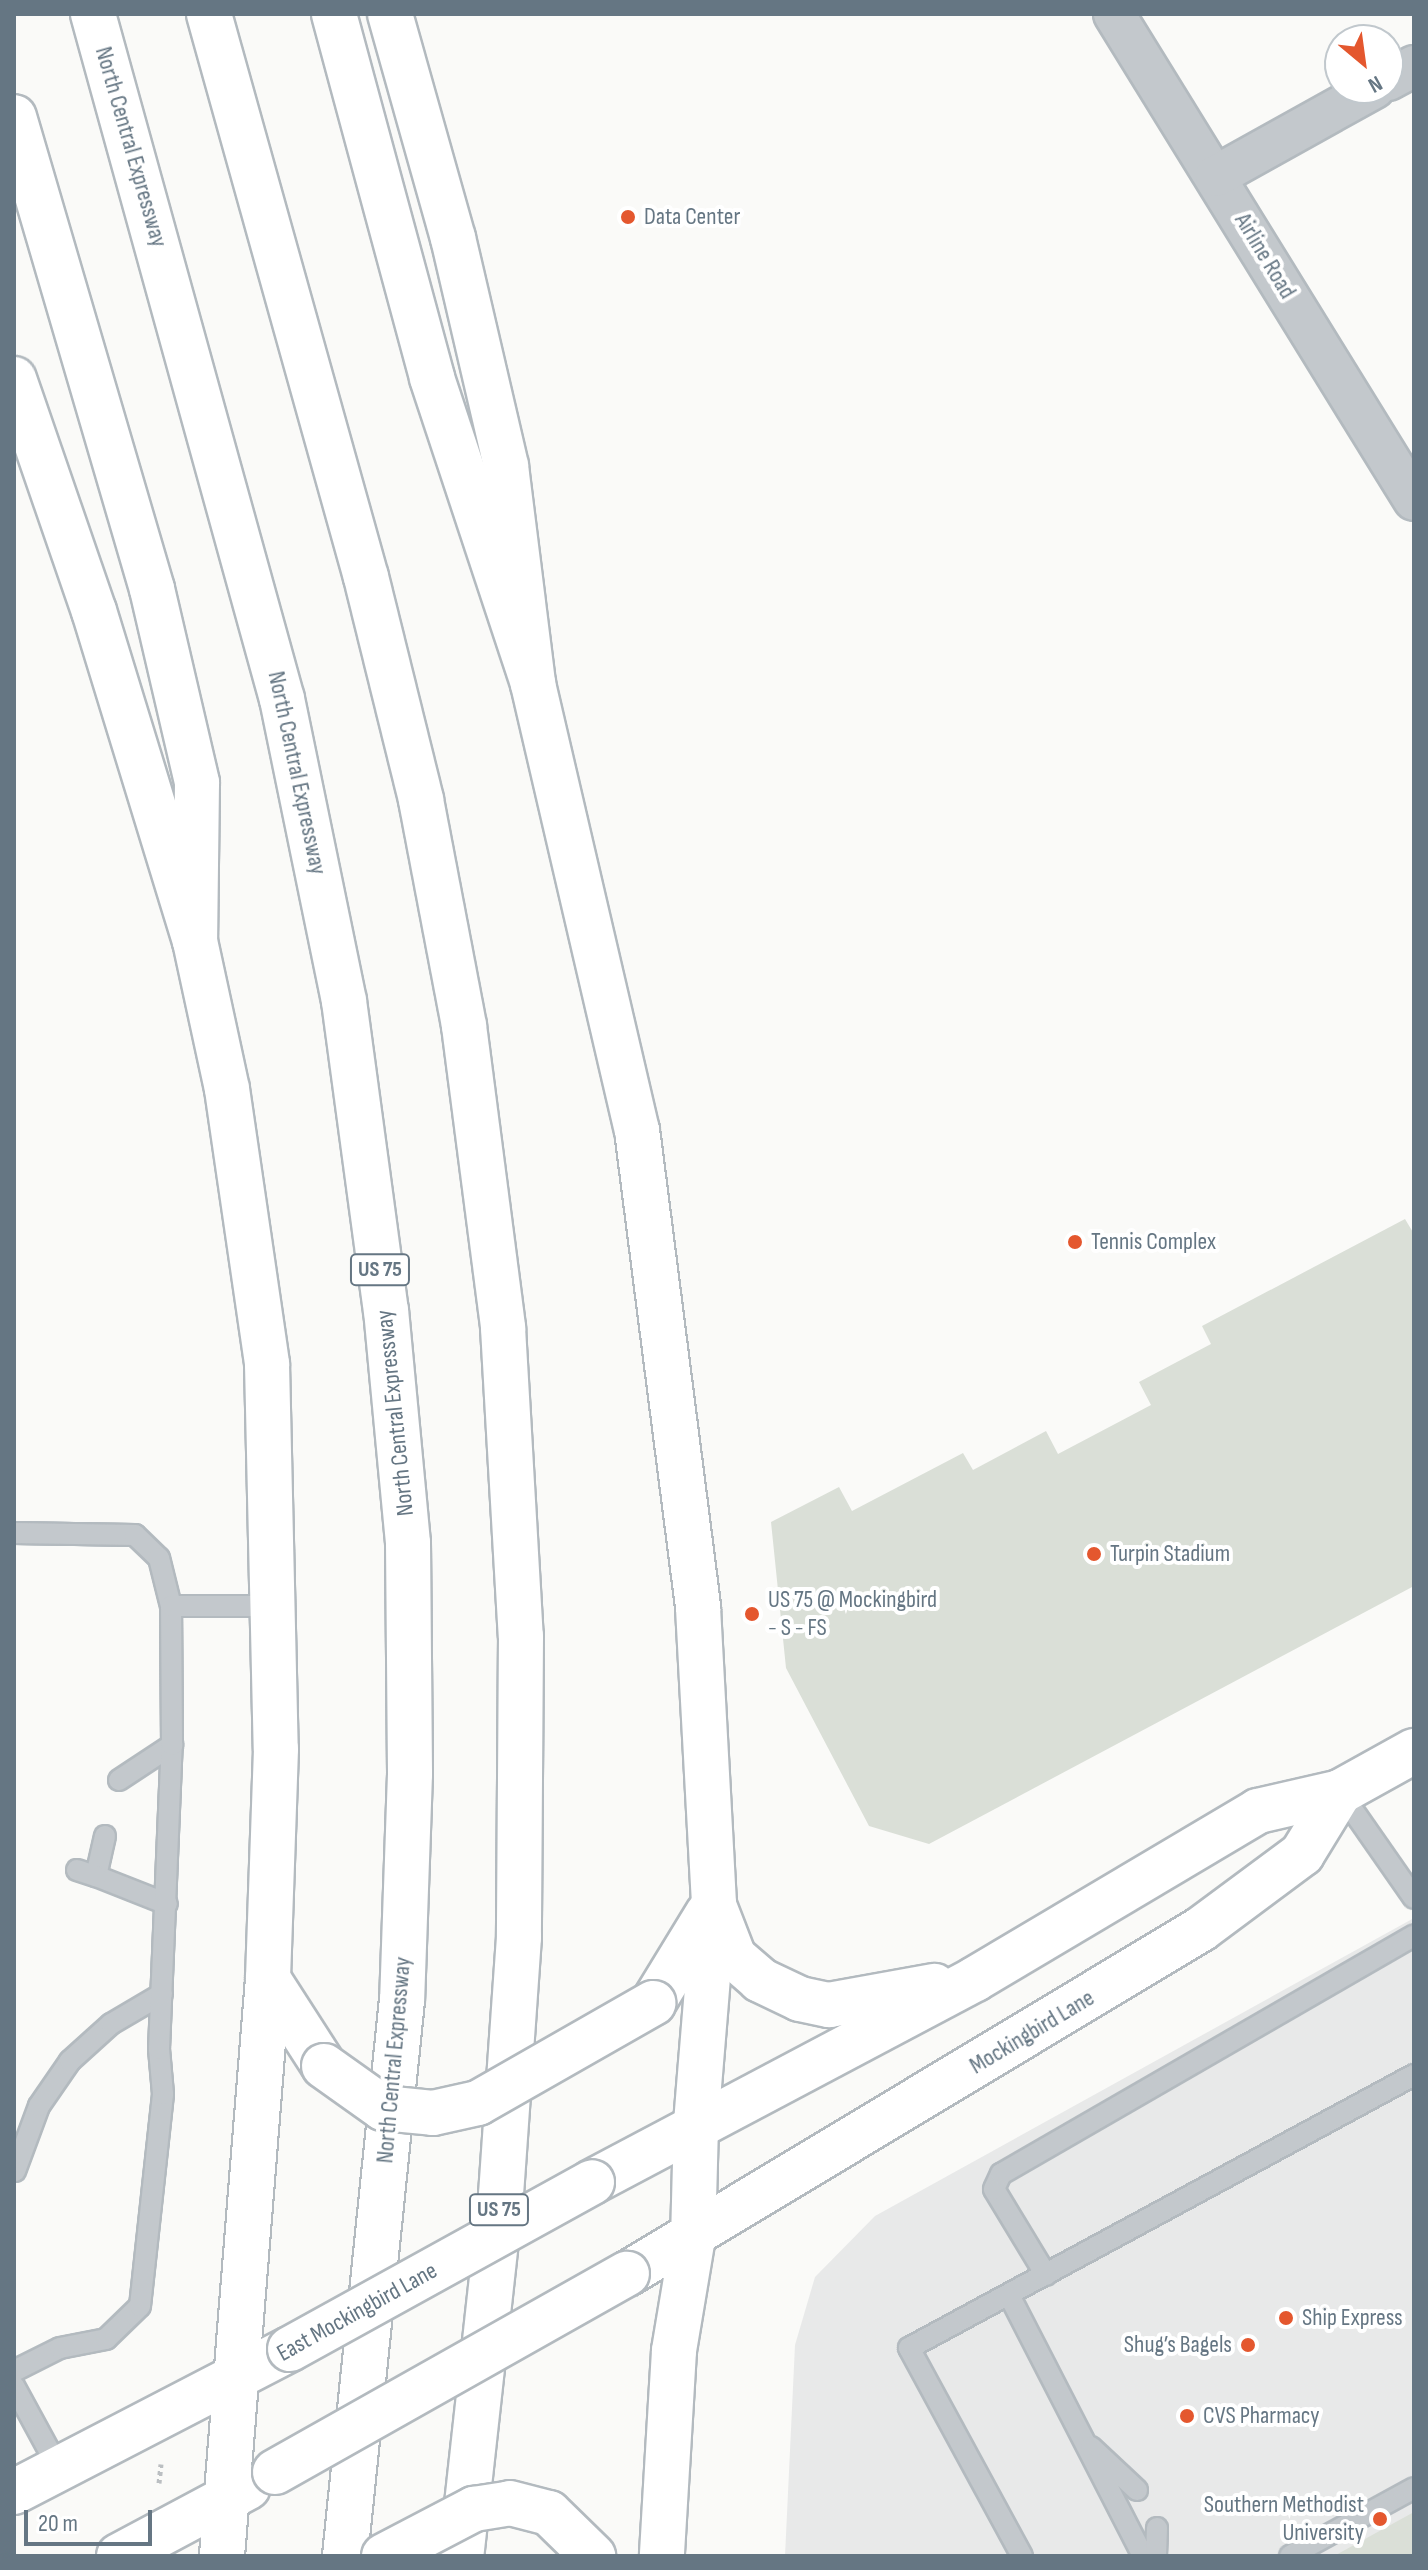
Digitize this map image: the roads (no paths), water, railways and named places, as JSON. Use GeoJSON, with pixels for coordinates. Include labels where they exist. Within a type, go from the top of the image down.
{"type":"FeatureCollection","features":[{"type":"Feature","properties":{"kind":"main road","name":"North Central Expressway"},"geometry":{"type":"LineString","coordinates":[[93,14],[282,699],[344,1001],[387,1325],[408,1543],[410,1774],[402,2000],[345,2556]]}},
{"type":"Feature","properties":{"kind":"main road","name":"US 75"},"geometry":{"type":"LineString","coordinates":[[209,14],[411,758],[464,1026],[503,1328],[521,1636],[519,1922],[501,2196],[461,2556]]}},
{"type":"Feature","properties":{"kind":"main road"},"geometry":{"type":"LineString","coordinates":[[334,14],[432,378],[533,684],[637,1130],[698,1608],[714,1904],[696,2125],[693,2237],[674,2351],[662,2556]]}},
{"type":"Feature","properties":{"kind":"main road"},"geometry":{"type":"LineString","coordinates":[[390,14],[453,238],[506,466],[533,684]]}},
{"type":"Feature","properties":{"kind":"main road"},"geometry":{"type":"LineString","coordinates":[[14,117],[152,589],[197,783],[195,941]]}},
{"type":"Feature","properties":{"kind":"main road"},"geometry":{"type":"LineString","coordinates":[[14,379],[99,625],[195,941],[227,1089],[267,1364],[276,1749],[268,1979],[222,2556]]}},
{"type":"Feature","properties":{"kind":"main road","name":"Mockingbird Lane"},"geometry":{"type":"LineString","coordinates":[[696,2125],[975,1979],[1258,1811],[1340,1792],[1414,1751]]}},
{"type":"Feature","properties":{"kind":"main road","name":"Mockingbird Lane"},"geometry":{"type":"LineString","coordinates":[[693,2237],[1201,1929],[1302,1854],[1340,1792]]}},
{"type":"Feature","properties":{"kind":"main road"},"geometry":{"type":"LineString","coordinates":[[714,1904],[734,1957],[760,1980],[800,1999],[829,2005],[975,1979]]}},
{"type":"Feature","properties":{"kind":"main road"},"geometry":{"type":"LineString","coordinates":[[268,1979],[324,2066],[383,2108],[433,2113],[478,2103],[653,2003],[714,1904]]}},
{"type":"Feature","properties":{"kind":"main road","name":"East Mockingbird Lane"},"geometry":{"type":"LineString","coordinates":[[14,2492],[235,2379],[696,2125]]}},
{"type":"Feature","properties":{"kind":"main road"},"geometry":{"type":"LineString","coordinates":[[119,2556],[693,2237]]}},
{"type":"Feature","properties":{"kind":"main road"},"geometry":{"type":"LineString","coordinates":[[384,2556],[474,2509],[510,2503],[549,2513],[593,2556]]}},
{"type":"Feature","properties":{"kind":"street","name":"Airline Road"},"geometry":{"type":"LineString","coordinates":[[1114,14],[1410,485]]}},
{"type":"Feature","properties":{"kind":"street"},"geometry":{"type":"LineString","coordinates":[[1216,176],[1345,104]]}},
{"type":"Feature","properties":{"kind":"lane"},"geometry":{"type":"LineString","coordinates":[[14,1533],[135,1535],[159,1558],[171,1606],[172,1745],[162,1994],[163,2094],[140,2306],[106,2339],[60,2348],[14,2371]]}},
{"type":"Feature","properties":{"kind":"lane"},"geometry":{"type":"LineString","coordinates":[[171,1606],[275,1606]]}},
{"type":"Feature","properties":{"kind":"lane"},"geometry":{"type":"LineString","coordinates":[[119,1780],[172,1745]]}},
{"type":"Feature","properties":{"kind":"lane"},"geometry":{"type":"LineString","coordinates":[[1340,1792],[1414,1898]]}},
{"type":"Feature","properties":{"kind":"lane"},"geometry":{"type":"LineString","coordinates":[[105,1836],[86,1873],[167,1904]]}},
{"type":"Feature","properties":{"kind":"lane"},"geometry":{"type":"LineString","coordinates":[[1046,2275],[994,2189],[1001,2174],[1414,1936]]}},
{"type":"Feature","properties":{"kind":"lane"},"geometry":{"type":"LineString","coordinates":[[15,2171],[39,2106],[70,2061],[111,2024],[162,1994]]}},
{"type":"Feature","properties":{"kind":"lane"},"geometry":{"type":"LineString","coordinates":[[1022,2556],[909,2348],[1414,2075]]}},
{"type":"Feature","properties":{"kind":"lane"},"geometry":{"type":"LineString","coordinates":[[1009,2295],[1079,2437],[1143,2556]]}},
{"type":"Feature","properties":{"kind":"lane"},"geometry":{"type":"LineString","coordinates":[[14,2386],[59,2469]]}},
{"type":"Feature","properties":{"kind":"lane"},"geometry":{"type":"LineString","coordinates":[[1079,2437],[1137,2490]]}},
{"type":"Feature","properties":{"kind":"lane"},"geometry":{"type":"LineString","coordinates":[[1290,2556],[1414,2488]]}},
{"type":"Feature","properties":{"kind":"lane"},"geometry":{"type":"LineString","coordinates":[[1156,2556],[1157,2528]]}},
{"type":"Feature","properties":{"kind":"place","name":"Data Center"},"geometry":{"type":"Point","coordinates":[628,217]}},
{"type":"Feature","properties":{"kind":"place","name":"Tennis Complex"},"geometry":{"type":"Point","coordinates":[1075,1242]}},
{"type":"Feature","properties":{"kind":"place","name":"Turpin Stadium"},"geometry":{"type":"Point","coordinates":[1094,1554]}},
{"type":"Feature","properties":{"kind":"place","name":"US 75 @ Mockingbird - S - FS"},"geometry":{"type":"Point","coordinates":[752,1614]}},
{"type":"Feature","properties":{"kind":"place","name":"Ship Express"},"geometry":{"type":"Point","coordinates":[1286,2318]}},
{"type":"Feature","properties":{"kind":"place","name":"Shug’s Bagels"},"geometry":{"type":"Point","coordinates":[1248,2345]}},
{"type":"Feature","properties":{"kind":"place","name":"CVS Pharmacy"},"geometry":{"type":"Point","coordinates":[1187,2416]}},
{"type":"Feature","properties":{"kind":"place","name":"Southern Methodist University"},"geometry":{"type":"Point","coordinates":[1380,2519]}}]}
